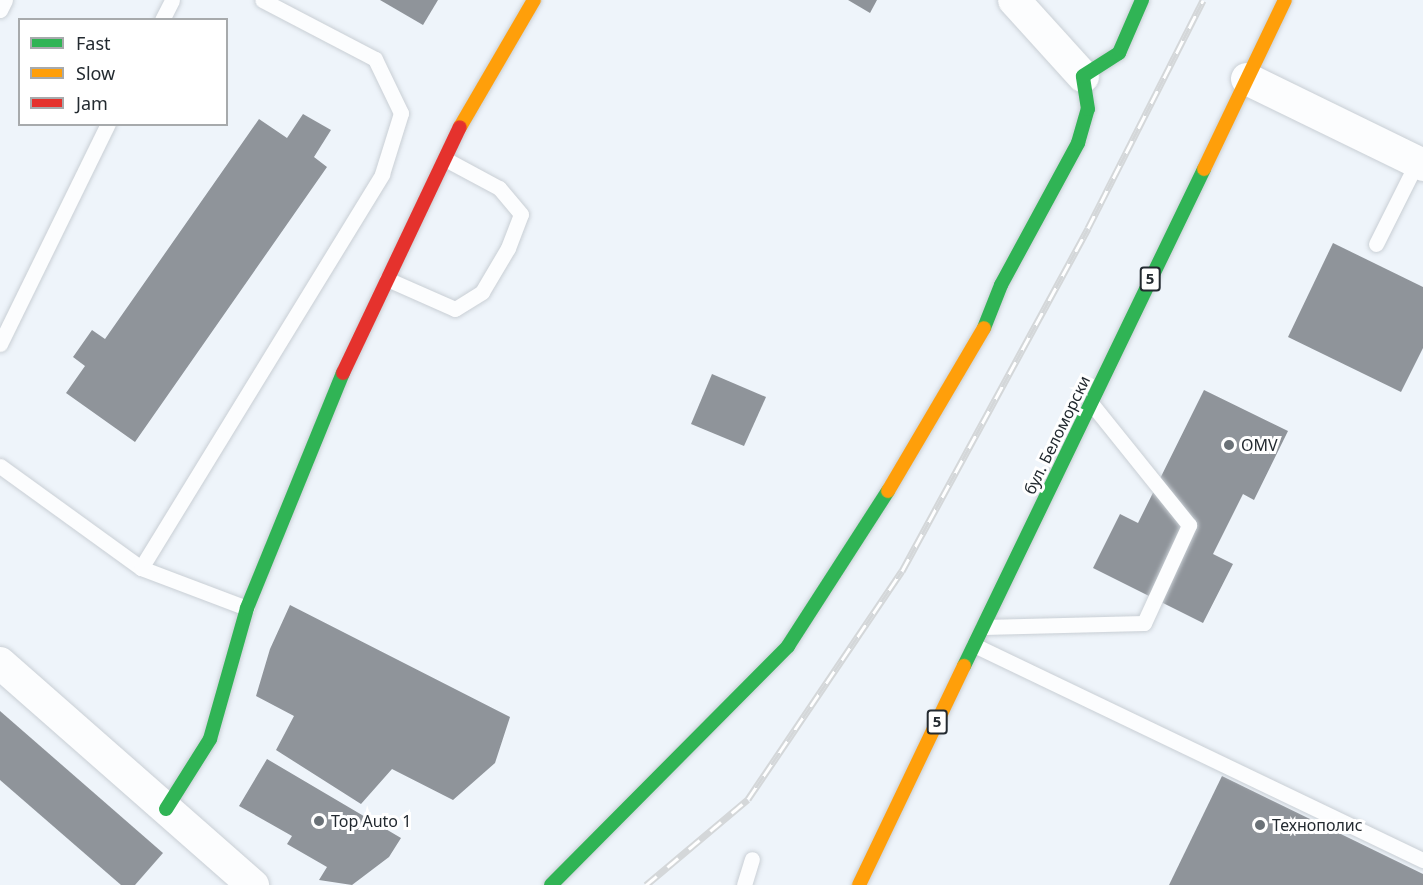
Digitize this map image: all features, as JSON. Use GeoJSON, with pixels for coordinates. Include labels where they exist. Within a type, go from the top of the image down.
{"type":"FeatureCollection","features":[{"type":"Feature","properties":{"kind":"street"},"geometry":{"type":"LineString","coordinates":[[166,809],[210,739],[247,608],[348,361],[473,101],[534,0]]}},
{"type":"Feature","properties":{"kind":"street"},"geometry":{"type":"LineString","coordinates":[[550,885],[788,646],[843,567],[979,341],[1000,285],[1078,143],[1088,109],[1083,76],[1014,0]]}},
{"type":"Feature","properties":{"kind":"street"},"geometry":{"type":"LineString","coordinates":[[1083,76],[1119,53],[1142,0]]}},
{"type":"Feature","properties":{"kind":"street","name":"бул. Беломорски"},"geometry":{"type":"LineString","coordinates":[[859,885],[1285,0]]}},
{"type":"Feature","properties":{"kind":"street"},"geometry":{"type":"LineString","coordinates":[[1246,79],[1420,163]]}},
{"type":"Feature","properties":{"kind":"street"},"geometry":{"type":"LineString","coordinates":[[0,663],[253,885]]}},
{"type":"Feature","properties":{"kind":"lane"},"geometry":{"type":"LineString","coordinates":[[0,10],[5,0]]}},
{"type":"Feature","properties":{"kind":"lane"},"geometry":{"type":"LineString","coordinates":[[163,18],[172,0]]}},
{"type":"Feature","properties":{"kind":"lane"},"geometry":{"type":"LineString","coordinates":[[141,568],[382,174],[401,113],[375,59],[262,0]]}},
{"type":"Feature","properties":{"kind":"lane"},"geometry":{"type":"LineString","coordinates":[[0,344],[107,126]]}},
{"type":"Feature","properties":{"kind":"lane"},"geometry":{"type":"LineString","coordinates":[[387,279],[455,309],[482,292],[508,248],[521,214],[500,188],[445,159]]}},
{"type":"Feature","properties":{"kind":"lane"},"geometry":{"type":"LineString","coordinates":[[1376,244],[1420,163]]}},
{"type":"Feature","properties":{"kind":"lane"},"geometry":{"type":"LineString","coordinates":[[983,627],[1144,623],[1190,525],[1091,402]]}},
{"type":"Feature","properties":{"kind":"lane"},"geometry":{"type":"LineString","coordinates":[[0,466],[141,568],[247,608]]}},
{"type":"Feature","properties":{"kind":"lane"},"geometry":{"type":"LineString","coordinates":[[974,645],[1423,860]]}},
{"type":"Feature","properties":{"kind":"lane"},"geometry":{"type":"LineString","coordinates":[[744,885],[752,859]]}},
{"type":"Feature","properties":{"kind":"building"},"geometry":{"type":"Polygon","coordinates":[[[380,0],[438,0],[423,25],[380,0]]]}},
{"type":"Feature","properties":{"kind":"building"},"geometry":{"type":"Polygon","coordinates":[[[848,0],[877,0],[870,13],[848,0]]]}},
{"type":"Feature","properties":{"kind":"building"},"geometry":{"type":"Polygon","coordinates":[[[303,114],[331,130],[314,157],[327,167],[135,442],[66,393],[85,366],[73,357],[92,330],[105,339],[259,119],[287,138],[303,114]]]}},
{"type":"Feature","properties":{"kind":"building"},"geometry":{"type":"Polygon","coordinates":[[[1333,243],[1423,287],[1423,348],[1401,392],[1288,337],[1333,243]]]}},
{"type":"Feature","properties":{"kind":"building"},"geometry":{"type":"Polygon","coordinates":[[[712,374],[766,397],[744,446],[691,424],[712,374]]]}},
{"type":"Feature","properties":{"kind":"building"},"geometry":{"type":"Polygon","coordinates":[[[1204,390],[1288,431],[1254,500],[1243,494],[1213,554],[1233,564],[1203,623],[1093,568],[1120,514],[1138,523],[1204,390]]]}},
{"type":"Feature","properties":{"kind":"building"},"geometry":{"type":"Polygon","coordinates":[[[290,605],[510,717],[495,763],[453,800],[392,769],[361,804],[276,750],[294,716],[256,696],[270,649],[290,605]]]}},
{"type":"Feature","properties":{"kind":"building"},"geometry":{"type":"Polygon","coordinates":[[[0,711],[163,853],[135,885],[121,885],[0,780],[0,711]]]}},
{"type":"Feature","properties":{"kind":"building","name":"Top Auto 1"},"geometry":{"type":"Polygon","coordinates":[[[267,759],[401,838],[389,857],[352,885],[319,880],[327,867],[287,844],[292,836],[239,806],[267,759]]]}},
{"type":"Feature","properties":{"kind":"building","name":"Технополис"},"geometry":{"type":"Polygon","coordinates":[[[1222,776],[1423,874],[1423,885],[1169,885],[1222,776]]]}},
{"type":"Feature","properties":{"kind":"railway"},"geometry":{"type":"LineString","coordinates":[[646,885],[748,799],[902,571],[1088,228],[1203,0]]}},
{"type":"Feature","properties":{"kind":"traffic: fast"},"geometry":{"type":"LineString","coordinates":[[984,328],[1001,285],[1078,143],[1088,109],[1083,76],[1119,53],[1142,0]]}},
{"type":"Feature","properties":{"kind":"traffic: fast"},"geometry":{"type":"LineString","coordinates":[[964,666],[1204,169]]}},
{"type":"Feature","properties":{"kind":"traffic: fast"},"geometry":{"type":"LineString","coordinates":[[166,809],[210,739],[247,608],[343,373]]}},
{"type":"Feature","properties":{"kind":"traffic: fast"},"geometry":{"type":"LineString","coordinates":[[551,885],[788,646],[888,491]]}},
{"type":"Feature","properties":{"kind":"traffic: slow"},"geometry":{"type":"LineString","coordinates":[[460,127],[534,0]]}},
{"type":"Feature","properties":{"kind":"traffic: slow"},"geometry":{"type":"LineString","coordinates":[[1204,169],[1285,0]]}},
{"type":"Feature","properties":{"kind":"traffic: slow"},"geometry":{"type":"LineString","coordinates":[[888,491],[984,328]]}},
{"type":"Feature","properties":{"kind":"traffic: slow"},"geometry":{"type":"LineString","coordinates":[[859,885],[964,666]]}},
{"type":"Feature","properties":{"kind":"traffic: jam"},"geometry":{"type":"LineString","coordinates":[[343,373],[460,127]]}},
{"type":"Feature","properties":{"kind":"place","name":"OMV"},"geometry":{"type":"Point","coordinates":[1229,445]}},
{"type":"Feature","properties":{"kind":"place","name":"Top Auto 1"},"geometry":{"type":"Point","coordinates":[319,821]}},
{"type":"Feature","properties":{"kind":"place","name":"Технополис"},"geometry":{"type":"Point","coordinates":[1260,825]}}]}
